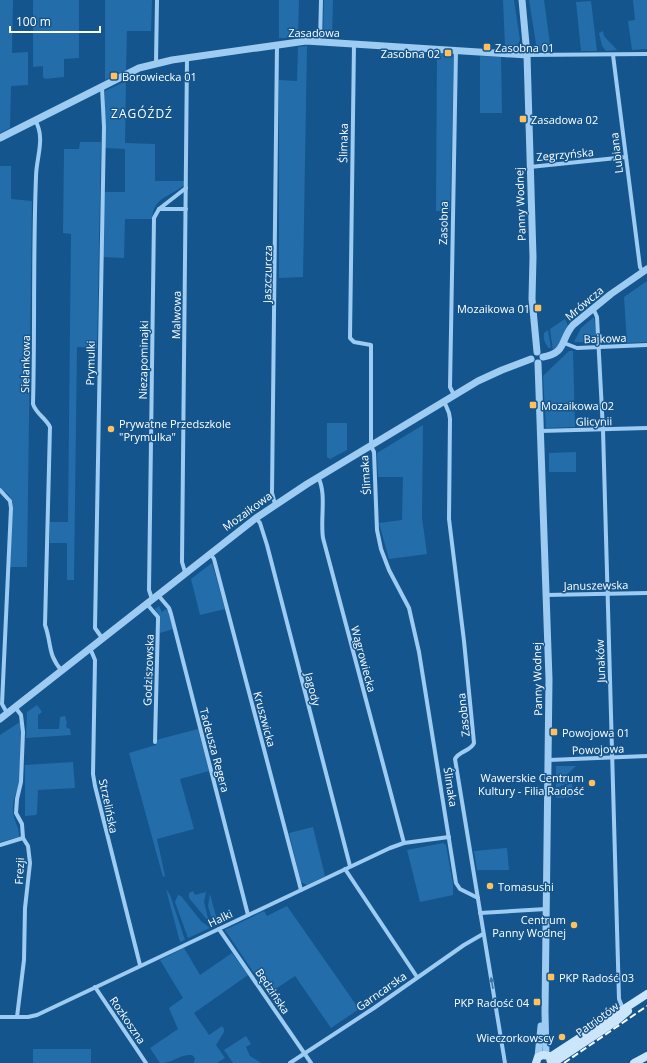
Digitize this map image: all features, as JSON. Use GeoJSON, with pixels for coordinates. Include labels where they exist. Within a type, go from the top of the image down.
{"type":"FeatureCollection","features":[{"type":"Feature","properties":{"kind":"main road","name":"Patriotów"},"geometry":{"type":"LineString","coordinates":[[543,1060],[625,1011],[647,994]]}},
{"type":"Feature","properties":{"kind":"main road"},"geometry":{"type":"LineString","coordinates":[[640,1060],[647,1051]]}},
{"type":"Feature","properties":{"kind":"street"},"geometry":{"type":"LineString","coordinates":[[156,63],[157,0]]}},
{"type":"Feature","properties":{"kind":"street"},"geometry":{"type":"LineString","coordinates":[[320,42],[321,0]]}},
{"type":"Feature","properties":{"kind":"street","name":"Panny Wodnej"},"geometry":{"type":"LineString","coordinates":[[522,0],[527,55],[532,303],[539,358],[540,431],[549,679],[549,760],[543,1060]]}},
{"type":"Feature","properties":{"kind":"street","name":"Zasadowa"},"geometry":{"type":"LineString","coordinates":[[0,138],[139,68],[156,63],[277,44],[320,42],[527,55],[647,54]]}},
{"type":"Feature","properties":{"kind":"street","name":"Jaszczurcza"},"geometry":{"type":"LineString","coordinates":[[275,504],[272,493],[277,44]]}},
{"type":"Feature","properties":{"kind":"street","name":"Ślimaka"},"geometry":{"type":"LineString","coordinates":[[354,44],[350,338],[354,342],[371,345],[371,446],[374,452],[377,530],[387,564],[409,608],[419,652],[458,887],[478,898]]}},
{"type":"Feature","properties":{"kind":"street","name":"Zasobna"},"geometry":{"type":"LineString","coordinates":[[454,395],[450,387],[456,50]]}},
{"type":"Feature","properties":{"kind":"street","name":"Lubiana"},"geometry":{"type":"LineString","coordinates":[[614,55],[640,267],[645,270]]}},
{"type":"Feature","properties":{"kind":"street","name":"Malwowa"},"geometry":{"type":"LineString","coordinates":[[185,572],[182,562],[187,58]]}},
{"type":"Feature","properties":{"kind":"street","name":"Prymulki"},"geometry":{"type":"LineString","coordinates":[[102,86],[104,127],[95,628],[102,638]]}},
{"type":"Feature","properties":{"kind":"street","name":"Sielankowa"},"geometry":{"type":"LineString","coordinates":[[35,120],[40,128],[41,135],[36,175],[33,404],[36,410],[48,421],[50,427],[45,625],[50,640],[51,655],[62,671]]}},
{"type":"Feature","properties":{"kind":"street","name":"Zegrzyńska"},"geometry":{"type":"LineString","coordinates":[[530,167],[626,157]]}},
{"type":"Feature","properties":{"kind":"street"},"geometry":{"type":"LineString","coordinates":[[159,210],[186,188]]}},
{"type":"Feature","properties":{"kind":"street"},"geometry":{"type":"LineString","coordinates":[[159,210],[186,209]]}},
{"type":"Feature","properties":{"kind":"street","name":"Niezapominajki"},"geometry":{"type":"LineString","coordinates":[[152,599],[149,590],[154,218],[159,210]]}},
{"type":"Feature","properties":{"kind":"street","name":"Mrówcza"},"geometry":{"type":"LineString","coordinates":[[539,358],[556,354],[564,343],[568,330],[573,324],[645,270]]}},
{"type":"Feature","properties":{"kind":"street","name":"Junaków"},"geometry":{"type":"LineString","coordinates":[[593,308],[597,317],[603,430],[620,999],[625,1011]]}},
{"type":"Feature","properties":{"kind":"street","name":"Bajkowa"},"geometry":{"type":"LineString","coordinates":[[564,343],[577,348],[647,345]]}},
{"type":"Feature","properties":{"kind":"street","name":"Mozaikowa"},"geometry":{"type":"LineString","coordinates":[[0,719],[185,572],[275,504],[454,395],[502,370],[531,359],[533,354],[539,358]]}},
{"type":"Feature","properties":{"kind":"street","name":"Zasobna"},"geometry":{"type":"LineString","coordinates":[[444,401],[450,419],[449,519],[464,641],[474,743],[472,746],[456,756],[455,759],[505,1063]]}},
{"type":"Feature","properties":{"kind":"street","name":"Glicynii"},"geometry":{"type":"LineString","coordinates":[[540,431],[647,428]]}},
{"type":"Feature","properties":{"kind":"street","name":"Wągrowiecka"},"geometry":{"type":"LineString","coordinates":[[318,477],[322,488],[321,515],[323,538],[404,843]]}},
{"type":"Feature","properties":{"kind":"street"},"geometry":{"type":"LineString","coordinates":[[0,490],[10,501],[2,704],[7,713]]}},
{"type":"Feature","properties":{"kind":"street","name":"Jagody"},"geometry":{"type":"LineString","coordinates":[[256,518],[260,523],[267,545],[350,866]]}},
{"type":"Feature","properties":{"kind":"street","name":"Kruszwicka"},"geometry":{"type":"LineString","coordinates":[[210,553],[214,559],[301,890]]}},
{"type":"Feature","properties":{"kind":"street","name":"Januszewska"},"geometry":{"type":"LineString","coordinates":[[546,595],[647,593]]}},
{"type":"Feature","properties":{"kind":"street","name":"Godziszowska"},"geometry":{"type":"LineString","coordinates":[[152,599],[158,618],[155,742]]}},
{"type":"Feature","properties":{"kind":"street","name":"Tadeusza Regera"},"geometry":{"type":"LineString","coordinates":[[152,599],[169,608],[171,614],[248,915]]}},
{"type":"Feature","properties":{"kind":"street","name":"Strzelińska"},"geometry":{"type":"LineString","coordinates":[[90,648],[95,660],[93,774],[140,965]]}},
{"type":"Feature","properties":{"kind":"street","name":"Frezji"},"geometry":{"type":"LineString","coordinates":[[15,707],[21,715],[23,722],[21,782],[16,809],[22,824],[23,838],[28,846],[30,863],[25,908],[24,960],[17,1017]]}},
{"type":"Feature","properties":{"kind":"street","name":"Powojowa"},"geometry":{"type":"LineString","coordinates":[[549,760],[647,756]]}},
{"type":"Feature","properties":{"kind":"street","name":"Halki"},"geometry":{"type":"LineString","coordinates":[[0,1018],[37,1015],[350,866],[404,843],[449,837]]}},
{"type":"Feature","properties":{"kind":"street"},"geometry":{"type":"LineString","coordinates":[[0,845],[23,838]]}},
{"type":"Feature","properties":{"kind":"street"},"geometry":{"type":"LineString","coordinates":[[344,869],[417,977]]}},
{"type":"Feature","properties":{"kind":"street"},"geometry":{"type":"LineString","coordinates":[[480,914],[546,909]]}},
{"type":"Feature","properties":{"kind":"street","name":"Będzińska"},"geometry":{"type":"LineString","coordinates":[[219,929],[311,1063]]}},
{"type":"Feature","properties":{"kind":"street","name":"Garncarska"},"geometry":{"type":"LineString","coordinates":[[290,1063],[464,945],[483,934]]}},
{"type":"Feature","properties":{"kind":"street","name":"Rozkoszna"},"geometry":{"type":"LineString","coordinates":[[95,987],[146,1063]]}},
{"type":"Feature","properties":{"kind":"shaded area"},"geometry":{"type":"Polygon","coordinates":[[[0,0],[13,0],[12,53],[28,52],[28,85],[11,86],[10,128],[0,133],[0,0]]]}},
{"type":"Feature","properties":{"kind":"shaded area"},"geometry":{"type":"Polygon","coordinates":[[[33,0],[79,0],[79,58],[64,59],[64,77],[45,79],[43,77],[43,66],[33,67],[33,0]]]}},
{"type":"Feature","properties":{"kind":"shaded area"},"geometry":{"type":"Polygon","coordinates":[[[105,0],[152,0],[151,31],[127,31],[126,70],[105,80],[105,0]]]}},
{"type":"Feature","properties":{"kind":"shaded area"},"geometry":{"type":"Polygon","coordinates":[[[279,0],[299,0],[298,38],[279,38],[279,0]]]}},
{"type":"Feature","properties":{"kind":"shaded area"},"geometry":{"type":"Polygon","coordinates":[[[324,0],[333,0],[332,38],[323,38],[324,0]]]}},
{"type":"Feature","properties":{"kind":"shaded area"},"geometry":{"type":"Polygon","coordinates":[[[503,0],[514,0],[520,40],[517,45],[510,48],[505,47],[503,0]]]}},
{"type":"Feature","properties":{"kind":"shaded area"},"geometry":{"type":"Polygon","coordinates":[[[529,0],[544,0],[551,51],[537,50],[529,0]]]}},
{"type":"Feature","properties":{"kind":"shaded area"},"geometry":{"type":"Polygon","coordinates":[[[633,0],[647,0],[647,49],[632,50],[628,21],[635,20],[633,0]]]}},
{"type":"Feature","properties":{"kind":"shaded area"},"geometry":{"type":"Polygon","coordinates":[[[591,1],[597,51],[581,51],[576,2],[591,1]]]}},
{"type":"Feature","properties":{"kind":"shaded area"},"geometry":{"type":"Polygon","coordinates":[[[603,31],[604,36],[617,50],[606,51],[602,46],[599,33],[603,31]]]}},
{"type":"Feature","properties":{"kind":"shaded area"},"geometry":{"type":"Polygon","coordinates":[[[307,46],[303,277],[279,278],[279,80],[297,81],[298,47],[307,46]]]}},
{"type":"Feature","properties":{"kind":"shaded area"},"geometry":{"type":"Polygon","coordinates":[[[437,53],[454,54],[450,211],[436,211],[437,53]]]}},
{"type":"Feature","properties":{"kind":"shaded area"},"geometry":{"type":"Polygon","coordinates":[[[480,56],[501,57],[502,113],[480,113],[480,56]]]}},
{"type":"Feature","properties":{"kind":"shaded area"},"geometry":{"type":"Polygon","coordinates":[[[126,81],[125,143],[155,144],[155,181],[184,181],[184,185],[159,202],[153,211],[152,219],[125,219],[124,258],[103,257],[104,192],[125,192],[125,149],[105,148],[105,91],[126,81]]]}},
{"type":"Feature","properties":{"kind":"shaded area"},"geometry":{"type":"Polygon","coordinates":[[[80,142],[101,142],[97,348],[77,347],[74,580],[67,580],[67,543],[50,543],[50,522],[68,522],[71,234],[63,233],[64,149],[79,149],[80,142]]]}},
{"type":"Feature","properties":{"kind":"shaded area"},"geometry":{"type":"Polygon","coordinates":[[[0,166],[11,166],[11,199],[32,201],[27,567],[10,567],[13,502],[8,494],[0,488],[0,166]]]}},
{"type":"Feature","properties":{"kind":"shaded area"},"geometry":{"type":"Polygon","coordinates":[[[647,281],[647,342],[627,343],[624,297],[647,281]]]}},
{"type":"Feature","properties":{"kind":"shaded area"},"geometry":{"type":"Polygon","coordinates":[[[594,317],[597,343],[574,342],[581,328],[594,317]]]}},
{"type":"Feature","properties":{"kind":"shaded area"},"geometry":{"type":"Polygon","coordinates":[[[565,319],[568,326],[559,345],[553,351],[550,329],[565,319]]]}},
{"type":"Feature","properties":{"kind":"shaded area"},"geometry":{"type":"Polygon","coordinates":[[[548,330],[551,348],[549,348],[545,343],[544,339],[544,333],[548,330]]]}},
{"type":"Feature","properties":{"kind":"shaded area"},"geometry":{"type":"Polygon","coordinates":[[[569,351],[573,351],[575,427],[546,428],[543,376],[569,351]]]}},
{"type":"Feature","properties":{"kind":"shaded area"},"geometry":{"type":"Polygon","coordinates":[[[327,423],[347,423],[347,450],[330,459],[327,457],[327,423]]]}},
{"type":"Feature","properties":{"kind":"shaded area"},"geometry":{"type":"Polygon","coordinates":[[[423,425],[422,518],[427,554],[389,559],[379,523],[402,520],[403,477],[378,477],[377,453],[423,425]]]}},
{"type":"Feature","properties":{"kind":"shaded area"},"geometry":{"type":"Polygon","coordinates":[[[576,452],[576,472],[549,472],[549,453],[576,452]]]}},
{"type":"Feature","properties":{"kind":"shaded area"},"geometry":{"type":"Polygon","coordinates":[[[212,563],[225,609],[200,615],[191,579],[212,563]]]}},
{"type":"Feature","properties":{"kind":"shaded area"},"geometry":{"type":"Polygon","coordinates":[[[159,606],[162,612],[166,609],[168,611],[173,629],[160,633],[160,616],[155,609],[159,606]]]}},
{"type":"Feature","properties":{"kind":"shaded area"},"geometry":{"type":"Polygon","coordinates":[[[37,705],[42,712],[38,715],[38,729],[59,729],[60,717],[65,716],[67,723],[66,727],[70,729],[71,735],[26,738],[27,712],[37,705]]]}},
{"type":"Feature","properties":{"kind":"shaded area"},"geometry":{"type":"Polygon","coordinates":[[[20,722],[20,780],[13,806],[13,814],[19,837],[0,842],[0,735],[20,722]]]}},
{"type":"Feature","properties":{"kind":"shaded area"},"geometry":{"type":"Polygon","coordinates":[[[198,729],[209,771],[180,779],[194,829],[157,839],[165,876],[163,877],[129,753],[156,745],[156,740],[198,729]]]}},
{"type":"Feature","properties":{"kind":"shaded area"},"geometry":{"type":"Polygon","coordinates":[[[73,762],[75,788],[38,790],[36,815],[25,816],[25,765],[73,762]]]}},
{"type":"Feature","properties":{"kind":"shaded area"},"geometry":{"type":"Polygon","coordinates":[[[556,766],[576,766],[563,778],[556,778],[556,766]]]}},
{"type":"Feature","properties":{"kind":"shaded area"},"geometry":{"type":"Polygon","coordinates":[[[577,779],[556,788],[556,780],[577,779]]]}},
{"type":"Feature","properties":{"kind":"shaded area"},"geometry":{"type":"Polygon","coordinates":[[[572,783],[573,797],[556,798],[556,790],[572,783]]]}},
{"type":"Feature","properties":{"kind":"shaded area"},"geometry":{"type":"Polygon","coordinates":[[[313,827],[325,876],[307,885],[301,882],[289,833],[313,827]]]}},
{"type":"Feature","properties":{"kind":"shaded area"},"geometry":{"type":"Polygon","coordinates":[[[443,843],[446,845],[453,884],[453,895],[420,902],[407,850],[443,843]]]}},
{"type":"Feature","properties":{"kind":"shaded area"},"geometry":{"type":"Polygon","coordinates":[[[507,848],[509,870],[477,870],[474,851],[507,848]]]}},
{"type":"Feature","properties":{"kind":"shaded area"},"geometry":{"type":"Polygon","coordinates":[[[166,889],[170,895],[185,940],[180,942],[166,889]]]}},
{"type":"Feature","properties":{"kind":"shaded area"},"geometry":{"type":"Polygon","coordinates":[[[193,891],[195,895],[206,892],[204,902],[209,922],[189,898],[189,893],[193,891]]]}},
{"type":"Feature","properties":{"kind":"shaded area"},"geometry":{"type":"Polygon","coordinates":[[[210,894],[218,924],[214,926],[208,906],[210,894]]]}},
{"type":"Feature","properties":{"kind":"shaded area"},"geometry":{"type":"Polygon","coordinates":[[[178,895],[181,896],[201,921],[210,928],[188,938],[175,902],[178,895]]]}},
{"type":"Feature","properties":{"kind":"shaded area"},"geometry":{"type":"Polygon","coordinates":[[[287,906],[359,1009],[331,1028],[295,976],[268,994],[225,930],[264,911],[267,916],[287,906]]]}},
{"type":"Feature","properties":{"kind":"shaded area"},"geometry":{"type":"Polygon","coordinates":[[[184,948],[200,975],[232,953],[248,975],[194,1013],[209,1035],[222,1026],[224,1029],[224,1032],[216,1045],[225,1058],[217,1063],[194,1063],[195,1058],[192,1055],[187,1055],[169,1062],[160,1063],[150,1048],[178,1029],[169,1008],[183,998],[160,960],[184,948]]]}},
{"type":"Feature","properties":{"kind":"shaded area"},"geometry":{"type":"Polygon","coordinates":[[[246,1036],[251,1044],[246,1047],[250,1056],[261,1063],[233,1063],[224,1050],[246,1036]]]}},
{"type":"Feature","properties":{"kind":"shaded area"},"geometry":{"type":"Polygon","coordinates":[[[33,1049],[91,1049],[91,1063],[33,1063],[33,1049]]]}},
{"type":"Feature","properties":{"kind":"railway"},"geometry":{"type":"LineString","coordinates":[[564,1063],[647,1006]]}},
{"type":"Feature","properties":{"kind":"place","name":"Zasobna 01"},"geometry":{"type":"Point","coordinates":[487,47]}},
{"type":"Feature","properties":{"kind":"place","name":"Zasobna 02"},"geometry":{"type":"Point","coordinates":[448,53]}},
{"type":"Feature","properties":{"kind":"place","name":"Borowiecka 01"},"geometry":{"type":"Point","coordinates":[114,76]}},
{"type":"Feature","properties":{"kind":"place","name":"Zasadowa 02"},"geometry":{"type":"Point","coordinates":[523,119]}},
{"type":"Feature","properties":{"kind":"place","name":"Mozaikowa 01"},"geometry":{"type":"Point","coordinates":[538,308]}},
{"type":"Feature","properties":{"kind":"place","name":"Mozaikowa 02"},"geometry":{"type":"Point","coordinates":[533,405]}},
{"type":"Feature","properties":{"kind":"place","name":"Prywatne Przedszkole \"Prymulka\""},"geometry":{"type":"Point","coordinates":[111,429]}},
{"type":"Feature","properties":{"kind":"place","name":"Powojowa 01"},"geometry":{"type":"Point","coordinates":[554,732]}},
{"type":"Feature","properties":{"kind":"place","name":"Wawerskie Centrum Kultury - Filia Radość"},"geometry":{"type":"Point","coordinates":[592,783]}},
{"type":"Feature","properties":{"kind":"place","name":"Tomasushi"},"geometry":{"type":"Point","coordinates":[490,886]}},
{"type":"Feature","properties":{"kind":"place","name":"Centrum Panny Wodnej"},"geometry":{"type":"Point","coordinates":[574,925]}},
{"type":"Feature","properties":{"kind":"place","name":"PKP Radość 03"},"geometry":{"type":"Point","coordinates":[551,977]}},
{"type":"Feature","properties":{"kind":"place","name":"PKP Radość 04"},"geometry":{"type":"Point","coordinates":[537,1002]}},
{"type":"Feature","properties":{"kind":"place","name":"Wieczorkowscy"},"geometry":{"type":"Point","coordinates":[562,1037]}},
{"type":"Feature","properties":{"kind":"district","name":"ZAGÓŹDŹ"},"geometry":{"type":"Point","coordinates":[142,113]}}]}
